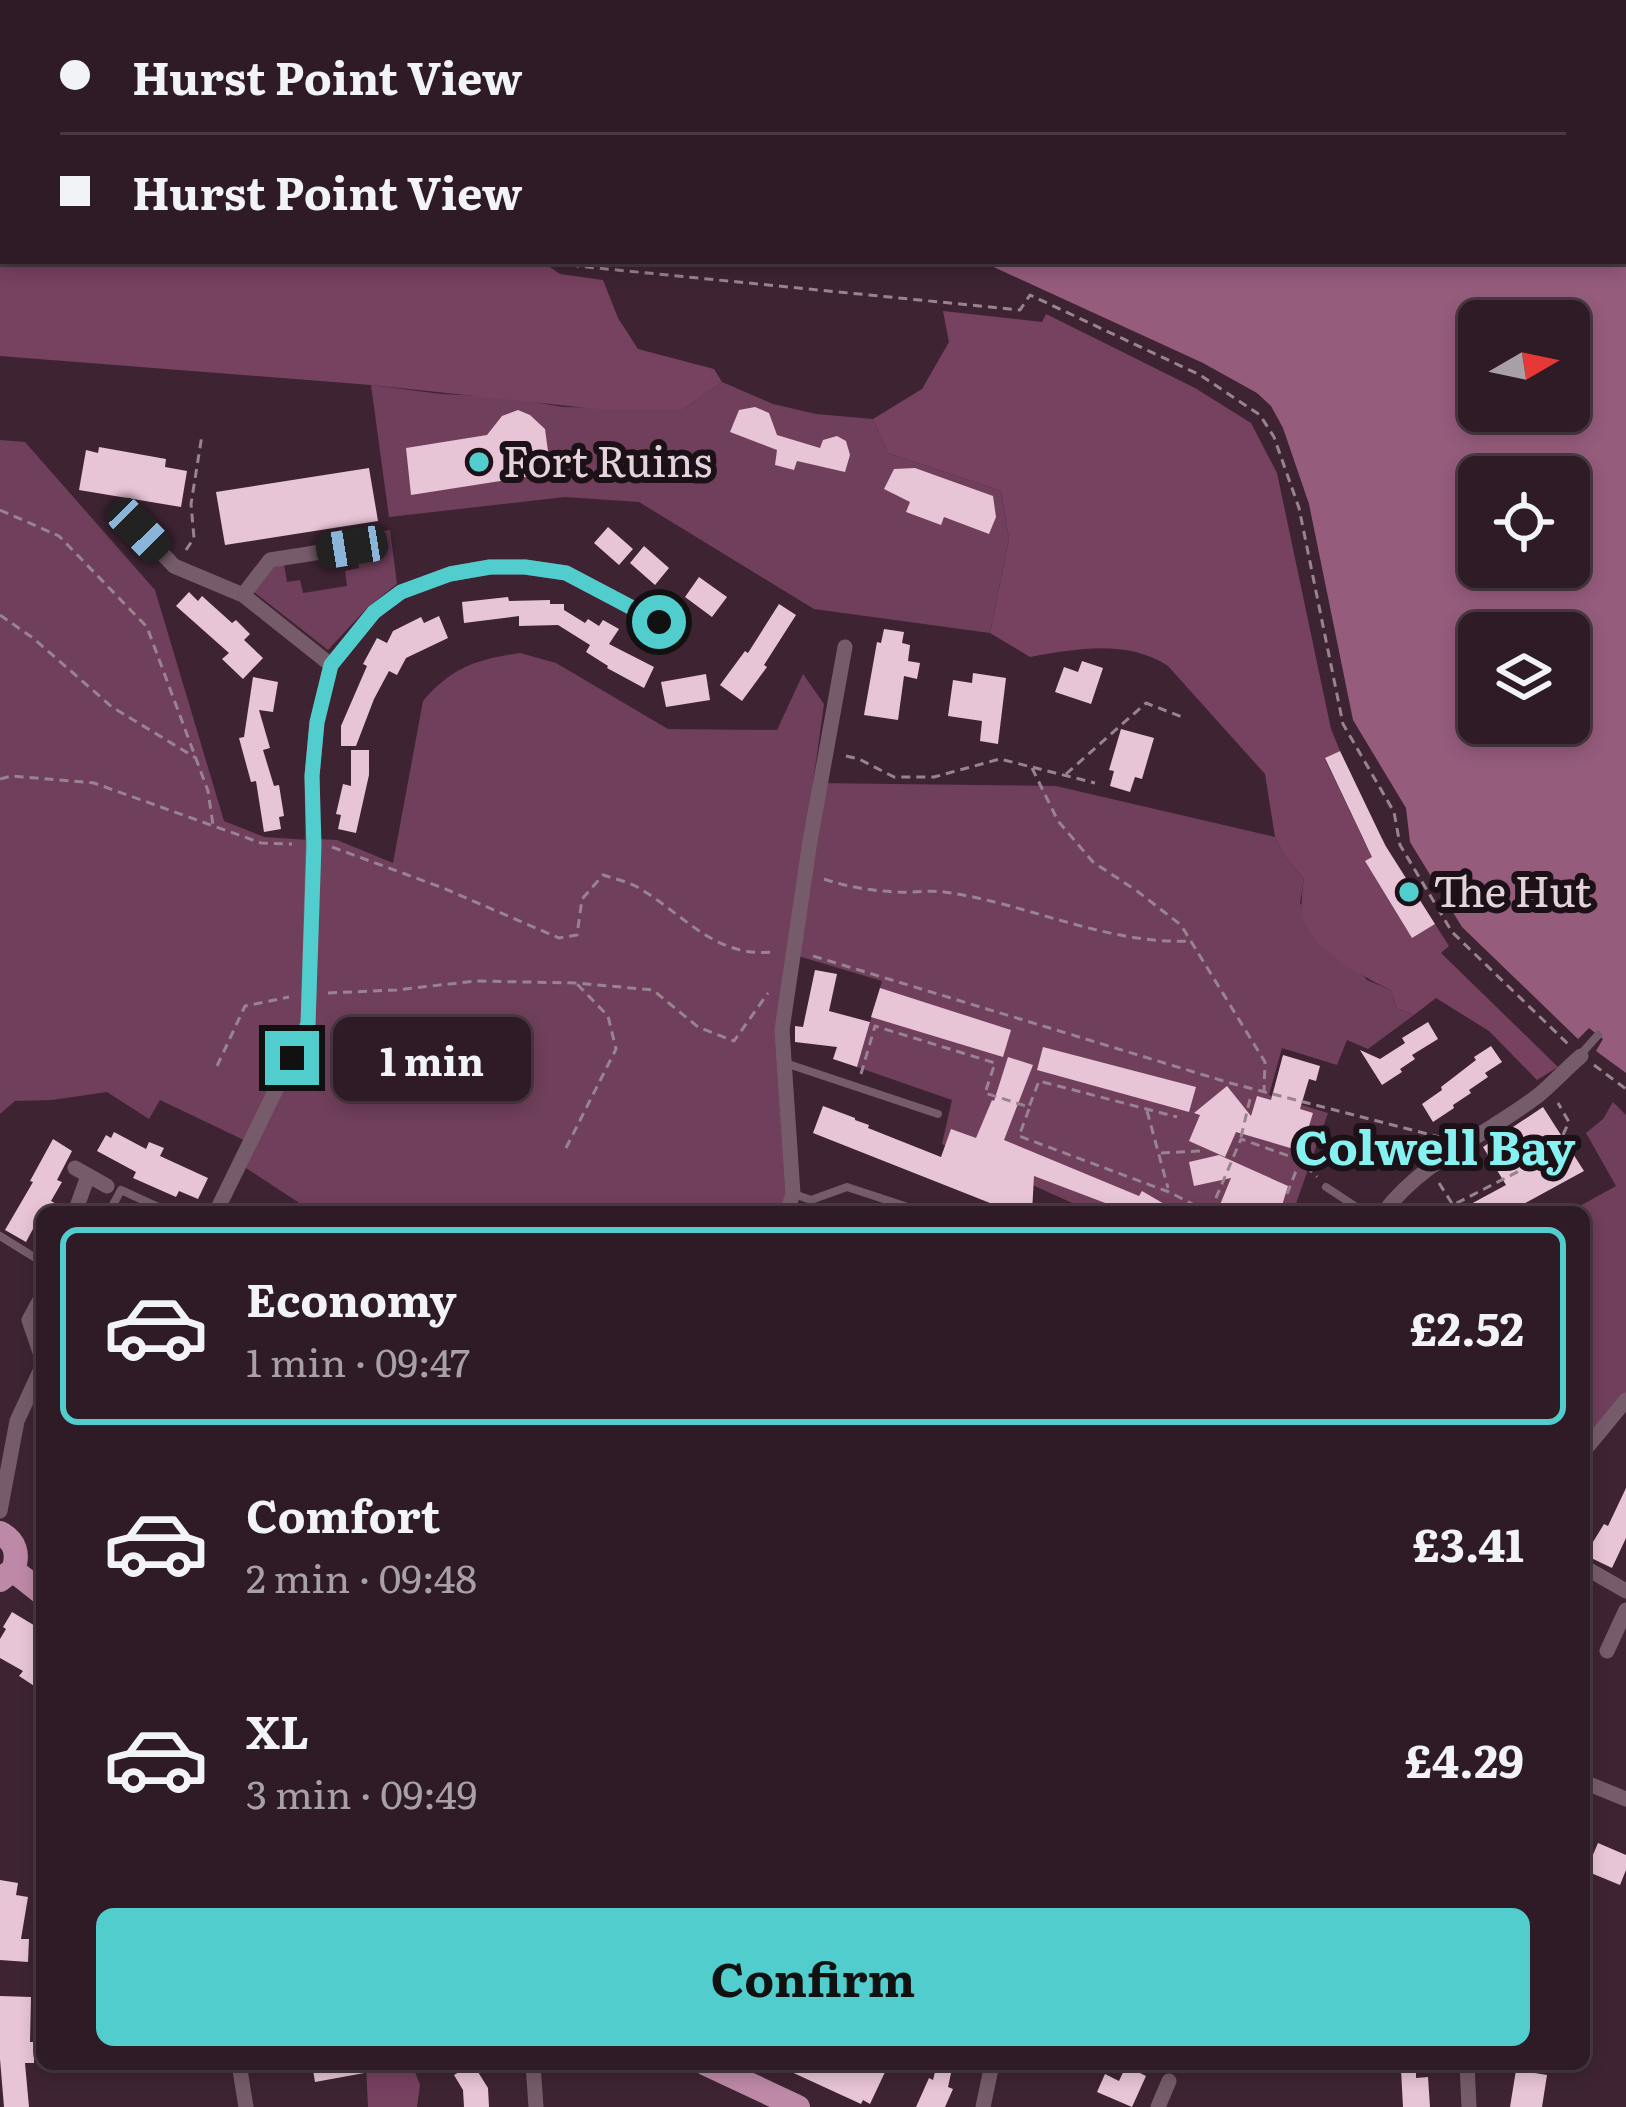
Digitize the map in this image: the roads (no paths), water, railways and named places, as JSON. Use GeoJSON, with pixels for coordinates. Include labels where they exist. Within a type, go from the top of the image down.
{"type":"FeatureCollection","features":[{"type":"Feature","properties":{"kind":"main road"},"geometry":{"type":"LineString","coordinates":[[0,1533],[11,1540],[16,1552],[6,1575],[36,1590]]}},
{"type":"Feature","properties":{"kind":"main road"},"geometry":{"type":"LineString","coordinates":[[719,2070],[798,2107]]}},
{"type":"Feature","properties":{"kind":"street"},"geometry":{"type":"LineString","coordinates":[[139,530],[174,566],[243,595],[331,665]]}},
{"type":"Feature","properties":{"kind":"street"},"geometry":{"type":"LineString","coordinates":[[243,595],[270,560],[352,547]]}},
{"type":"Feature","properties":{"kind":"street"},"geometry":{"type":"LineString","coordinates":[[219,1206],[308,1024],[312,776],[331,665],[374,612],[401,592],[450,574],[490,567],[566,573],[659,622]]}},
{"type":"Feature","properties":{"kind":"street"},"geometry":{"type":"LineString","coordinates":[[789,1206],[793,1194],[782,1030],[845,647]]}},
{"type":"Feature","properties":{"kind":"street"},"geometry":{"type":"LineString","coordinates":[[1389,1206],[1462,1143],[1539,1095],[1580,1056]]}},
{"type":"Feature","properties":{"kind":"street"},"geometry":{"type":"LineString","coordinates":[[76,1206],[81,1172],[106,1186]]}},
{"type":"Feature","properties":{"kind":"street"},"geometry":{"type":"LineString","coordinates":[[36,1307],[29,1320],[36,1340]]}},
{"type":"Feature","properties":{"kind":"street"},"geometry":{"type":"LineString","coordinates":[[0,1511],[17,1420],[36,1380]]}},
{"type":"Feature","properties":{"kind":"street"},"geometry":{"type":"LineString","coordinates":[[1590,1444],[1626,1400]]}},
{"type":"Feature","properties":{"kind":"street"},"geometry":{"type":"LineString","coordinates":[[1590,1570],[1626,1591]]}},
{"type":"Feature","properties":{"kind":"street"},"geometry":{"type":"LineString","coordinates":[[1607,1651],[1626,1610]]}},
{"type":"Feature","properties":{"kind":"street"},"geometry":{"type":"LineString","coordinates":[[1590,1784],[1626,1798]]}},
{"type":"Feature","properties":{"kind":"street"},"geometry":{"type":"LineString","coordinates":[[240,2070],[246,2107]]}},
{"type":"Feature","properties":{"kind":"street"},"geometry":{"type":"LineString","coordinates":[[533,2070],[536,2107]]}},
{"type":"Feature","properties":{"kind":"street"},"geometry":{"type":"LineString","coordinates":[[983,2107],[991,2070]]}},
{"type":"Feature","properties":{"kind":"street"},"geometry":{"type":"LineString","coordinates":[[1467,2070],[1469,2107]]}},
{"type":"Feature","properties":{"kind":"street"},"geometry":{"type":"LineString","coordinates":[[1158,2107],[1169,2081]]}},
{"type":"Feature","properties":{"kind":"lane"},"geometry":{"type":"LineString","coordinates":[[1580,1056],[1598,1035]]}},
{"type":"Feature","properties":{"kind":"lane"},"geometry":{"type":"LineString","coordinates":[[784,1063],[938,1114]]}},
{"type":"Feature","properties":{"kind":"lane"},"geometry":{"type":"LineString","coordinates":[[1326,1186],[1355,1206]]}},
{"type":"Feature","properties":{"kind":"lane"},"geometry":{"type":"LineString","coordinates":[[793,1194],[811,1200],[847,1187],[904,1206]]}},
{"type":"Feature","properties":{"kind":"lane"},"geometry":{"type":"LineString","coordinates":[[112,1206],[121,1190],[156,1206]]}},
{"type":"Feature","properties":{"kind":"lane"},"geometry":{"type":"LineString","coordinates":[[0,1236],[36,1258]]}},
{"type":"Feature","properties":{"kind":"place","name":"Fort Ruins"},"geometry":{"type":"Point","coordinates":[479,462]}},
{"type":"Feature","properties":{"kind":"place","name":"The Hut"},"geometry":{"type":"Point","coordinates":[1409,892]}},
{"type":"Feature","properties":{"kind":"district","name":"Colwell Bay"},"geometry":{"type":"Point","coordinates":[1435,1148]}}]}
